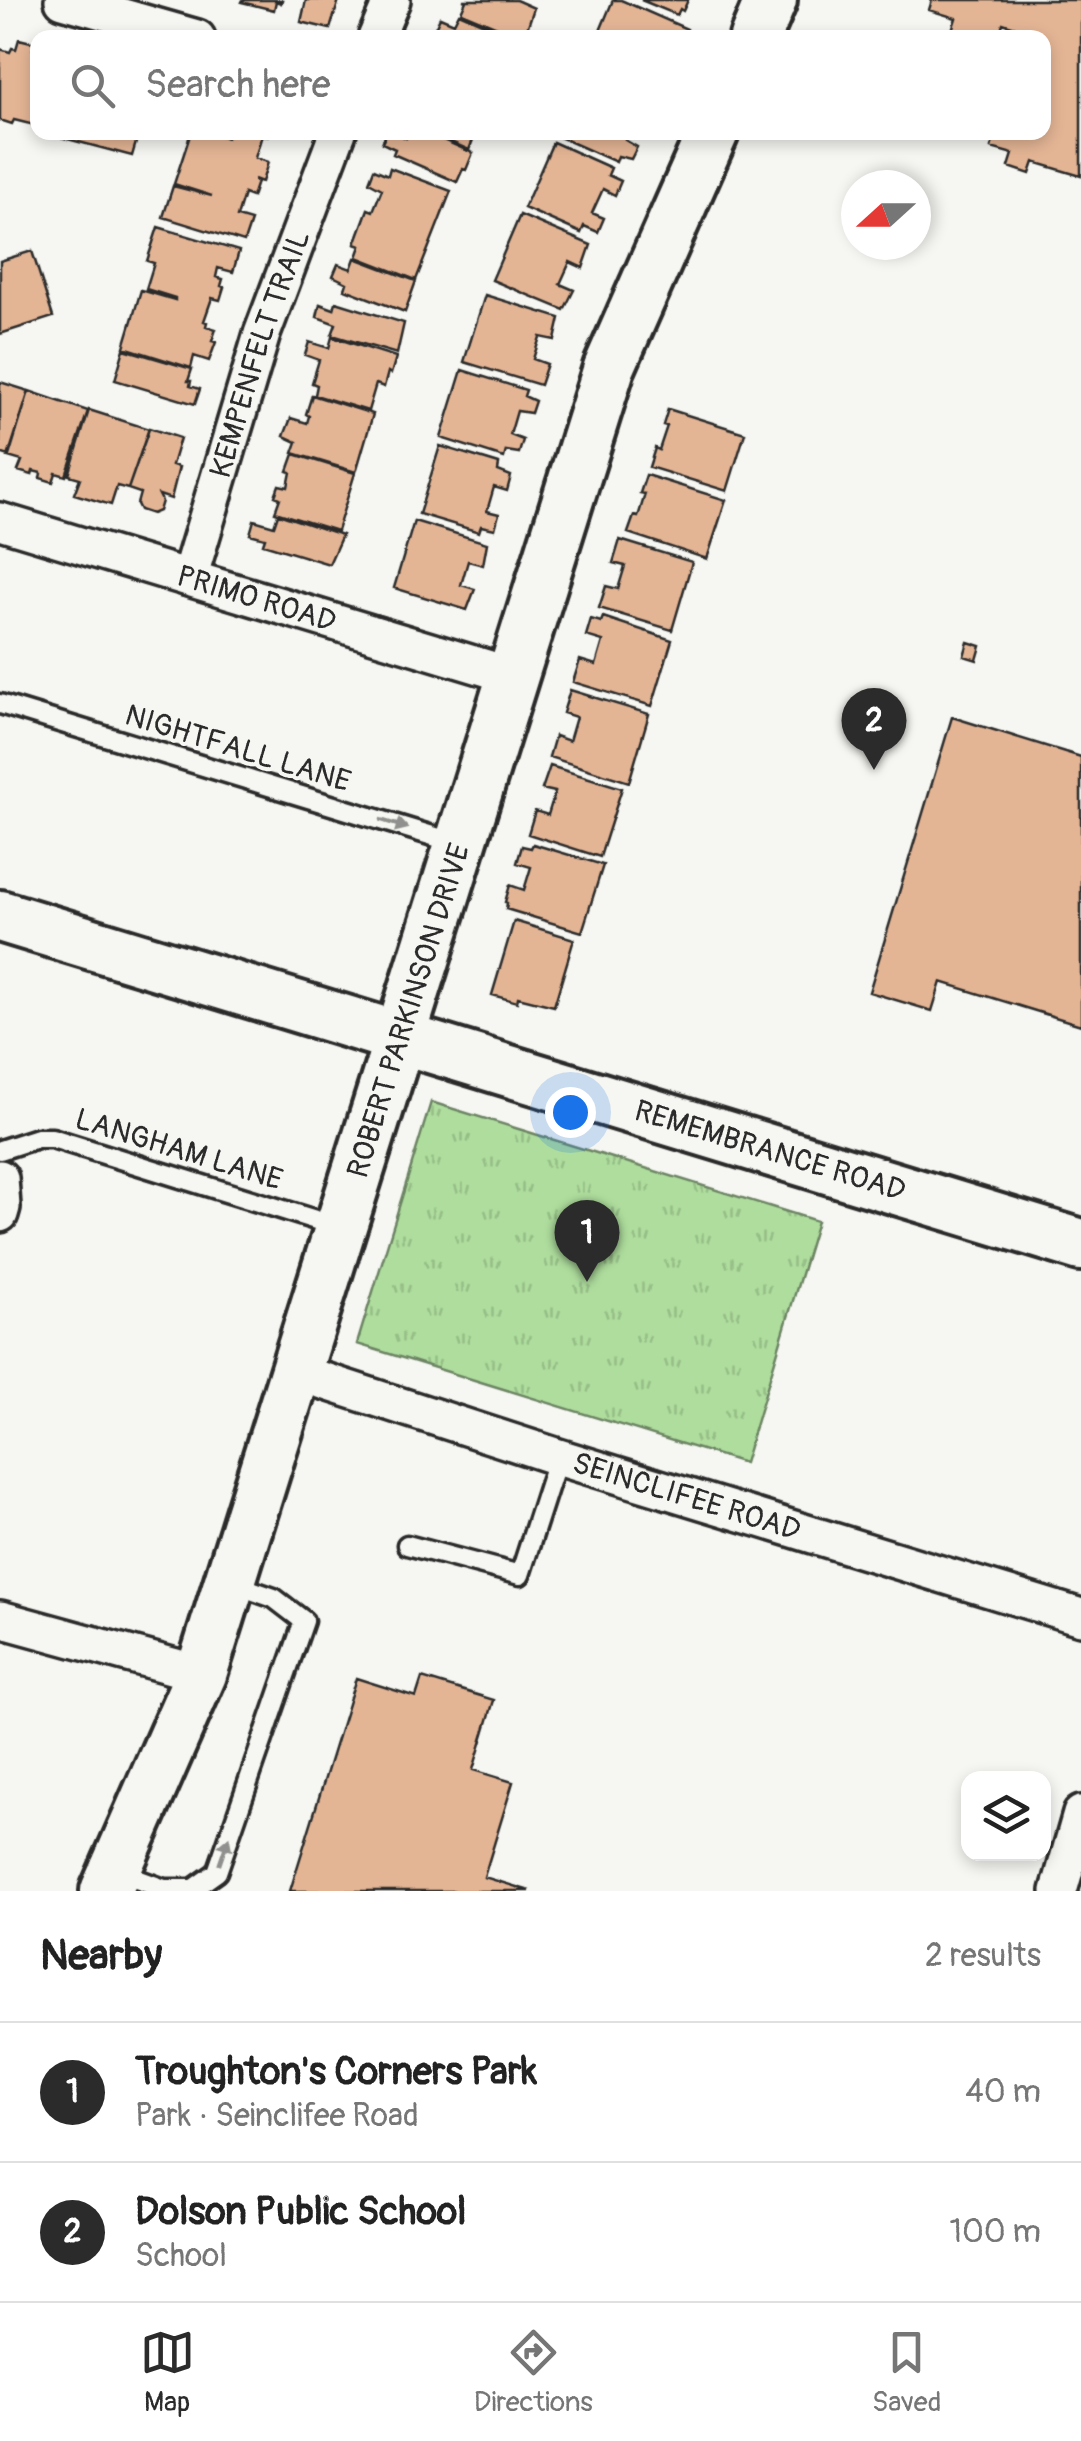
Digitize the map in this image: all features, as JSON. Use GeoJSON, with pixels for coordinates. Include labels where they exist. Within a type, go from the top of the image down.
{"type":"FeatureCollection","features":[{"type":"Feature","properties":{"kind":"street"},"geometry":{"type":"LineString","coordinates":[[63,0],[169,30]]}},
{"type":"Feature","properties":{"kind":"street"},"geometry":{"type":"LineString","coordinates":[[379,30],[392,0]]}},
{"type":"Feature","properties":{"kind":"street"},"geometry":{"type":"LineString","coordinates":[[758,30],[771,0]]}},
{"type":"Feature","properties":{"kind":"street","name":"KEMPENFELT TRAIL"},"geometry":{"type":"LineString","coordinates":[[189,578],[262,334],[335,140]]}},
{"type":"Feature","properties":{"kind":"street","name":"ROBERT PARKINSON DRIVE"},"geometry":{"type":"LineString","coordinates":[[110,1881],[201,1674],[609,368],[709,140]]}},
{"type":"Feature","properties":{"kind":"street","name":"PRIMO ROAD"},"geometry":{"type":"LineString","coordinates":[[0,520],[513,676]]}},
{"type":"Feature","properties":{"kind":"street","name":"REMEMBRANCE ROAD"},"geometry":{"type":"LineString","coordinates":[[0,916],[1081,1245]]}},
{"type":"Feature","properties":{"kind":"street"},"geometry":{"type":"LineString","coordinates":[[0,1178],[0,1214]]}},
{"type":"Feature","properties":{"kind":"street","name":"SEINCLIFEE ROAD"},"geometry":{"type":"LineString","coordinates":[[296,1372],[558,1457],[1081,1617]]}},
{"type":"Feature","properties":{"kind":"street"},"geometry":{"type":"LineString","coordinates":[[0,1619],[201,1674]]}},
{"type":"Feature","properties":{"kind":"street"},"geometry":{"type":"LineString","coordinates":[[1059,1891],[1081,1814]]}},
{"type":"Feature","properties":{"kind":"lane","name":"NIGHTFALL LANE"},"geometry":{"type":"LineString","coordinates":[[0,704],[460,844]]}},
{"type":"Feature","properties":{"kind":"lane","name":"LANGHAM LANE"},"geometry":{"type":"LineString","coordinates":[[0,1150],[37,1138],[52,1138],[341,1228]]}},
{"type":"Feature","properties":{"kind":"lane"},"geometry":{"type":"LineString","coordinates":[[406,1546],[520,1574],[558,1457]]}},
{"type":"Feature","properties":{"kind":"lane"},"geometry":{"type":"LineString","coordinates":[[110,1881],[193,1888],[217,1872],[304,1622],[274,1598],[230,1582]]}},
{"type":"Feature","properties":{"kind":"green space"},"geometry":{"type":"Polygon","coordinates":[[[431,1102],[817,1221],[744,1463],[357,1344],[431,1102]]]}},
{"type":"Feature","properties":{"kind":"building"},"geometry":{"type":"Polygon","coordinates":[[[242,0],[282,0],[276,1],[274,10],[242,0]]]}},
{"type":"Feature","properties":{"kind":"building"},"geometry":{"type":"Polygon","coordinates":[[[306,0],[339,0],[330,29],[301,22],[306,0]]]}},
{"type":"Feature","properties":{"kind":"building"},"geometry":{"type":"Polygon","coordinates":[[[463,0],[516,0],[534,8],[527,30],[505,30],[461,12],[466,1],[463,0]]]}},
{"type":"Feature","properties":{"kind":"building"},"geometry":{"type":"Polygon","coordinates":[[[613,0],[687,29],[687,30],[600,30],[613,0]]]}},
{"type":"Feature","properties":{"kind":"building"},"geometry":{"type":"Polygon","coordinates":[[[641,0],[688,0],[677,15],[641,0]]]}},
{"type":"Feature","properties":{"kind":"building"},"geometry":{"type":"Polygon","coordinates":[[[932,0],[1081,0],[1081,176],[1034,162],[1030,174],[1009,167],[1013,154],[991,148],[994,140],[1051,140],[1051,30],[1025,30],[1003,23],[1001,30],[952,30],[956,18],[929,10],[932,0]]]}},
{"type":"Feature","properties":{"kind":"building"},"geometry":{"type":"Polygon","coordinates":[[[459,13],[498,30],[434,30],[440,17],[454,23],[459,13]]]}},
{"type":"Feature","properties":{"kind":"building"},"geometry":{"type":"Polygon","coordinates":[[[19,39],[30,42],[30,124],[0,120],[0,49],[16,49],[19,39]]]}},
{"type":"Feature","properties":{"kind":"building"},"geometry":{"type":"Polygon","coordinates":[[[71,140],[137,140],[132,156],[71,140]]]}},
{"type":"Feature","properties":{"kind":"building"},"geometry":{"type":"Polygon","coordinates":[[[188,140],[260,140],[255,158],[268,162],[262,182],[254,179],[257,182],[252,197],[244,194],[237,217],[251,221],[244,242],[163,217],[173,186],[212,196],[174,184],[188,140]]]}},
{"type":"Feature","properties":{"kind":"building"},"geometry":{"type":"Polygon","coordinates":[[[443,140],[473,153],[457,182],[393,154],[395,149],[382,143],[443,140]]]}},
{"type":"Feature","properties":{"kind":"building"},"geometry":{"type":"Polygon","coordinates":[[[446,140],[473,140],[469,150],[446,140]]]}},
{"type":"Feature","properties":{"kind":"building"},"geometry":{"type":"Polygon","coordinates":[[[566,140],[625,140],[637,147],[631,159],[618,156],[616,162],[566,140]]]}},
{"type":"Feature","properties":{"kind":"building"},"geometry":{"type":"Polygon","coordinates":[[[553,142],[611,168],[608,175],[621,181],[615,195],[603,189],[592,213],[604,218],[598,232],[584,226],[581,233],[524,208],[553,142]]]}},
{"type":"Feature","properties":{"kind":"building"},"geometry":{"type":"Polygon","coordinates":[[[390,168],[451,191],[416,280],[357,257],[361,246],[355,244],[368,209],[373,211],[382,189],[369,182],[374,169],[388,175],[390,168]]]}},
{"type":"Feature","properties":{"kind":"building"},"geometry":{"type":"Polygon","coordinates":[[[520,215],[591,245],[583,268],[570,262],[560,284],[574,290],[564,310],[492,280],[520,215]]]}},
{"type":"Feature","properties":{"kind":"building"},"geometry":{"type":"Polygon","coordinates":[[[158,227],[239,251],[233,272],[218,268],[216,277],[223,279],[224,287],[220,300],[212,298],[204,321],[206,326],[216,329],[209,361],[194,356],[191,368],[124,347],[141,290],[175,300],[146,289],[154,263],[147,261],[158,227]]]}},
{"type":"Feature","properties":{"kind":"building"},"geometry":{"type":"Polygon","coordinates":[[[32,251],[53,317],[0,334],[0,261],[32,251]]]}},
{"type":"Feature","properties":{"kind":"building"},"geometry":{"type":"Polygon","coordinates":[[[355,258],[416,281],[405,312],[345,289],[347,283],[333,276],[338,264],[351,269],[355,258]]]}},
{"type":"Feature","properties":{"kind":"building"},"geometry":{"type":"Polygon","coordinates":[[[485,295],[560,318],[555,340],[540,337],[533,359],[547,364],[540,385],[464,362],[485,295]]]}},
{"type":"Feature","properties":{"kind":"building"},"geometry":{"type":"Polygon","coordinates":[[[336,302],[404,323],[397,354],[332,335],[336,324],[317,317],[320,304],[334,309],[336,302]]]}},
{"type":"Feature","properties":{"kind":"building"},"geometry":{"type":"Polygon","coordinates":[[[332,337],[396,357],[384,387],[376,384],[368,411],[315,395],[317,385],[312,383],[319,360],[305,355],[309,342],[329,348],[332,337]]]}},
{"type":"Feature","properties":{"kind":"building"},"geometry":{"type":"Polygon","coordinates":[[[124,349],[192,369],[190,386],[200,389],[195,404],[115,380],[124,349]]]}},
{"type":"Feature","properties":{"kind":"building"},"geometry":{"type":"Polygon","coordinates":[[[462,370],[526,390],[524,396],[535,401],[531,413],[517,411],[510,435],[523,440],[519,453],[506,451],[504,458],[441,438],[462,370]]]}},
{"type":"Feature","properties":{"kind":"building"},"geometry":{"type":"Polygon","coordinates":[[[0,382],[29,391],[9,456],[0,453],[0,382]]]}},
{"type":"Feature","properties":{"kind":"building"},"geometry":{"type":"Polygon","coordinates":[[[29,391],[88,411],[66,476],[56,473],[53,482],[40,478],[41,473],[18,471],[22,461],[8,457],[29,391]]]}},
{"type":"Feature","properties":{"kind":"building"},"geometry":{"type":"Polygon","coordinates":[[[312,395],[373,414],[356,472],[293,453],[297,442],[284,436],[291,418],[307,423],[312,395]]]}},
{"type":"Feature","properties":{"kind":"building"},"geometry":{"type":"Polygon","coordinates":[[[668,409],[745,433],[727,491],[649,467],[667,426],[663,425],[668,409]]]}},
{"type":"Feature","properties":{"kind":"building"},"geometry":{"type":"Polygon","coordinates":[[[89,410],[149,429],[128,489],[117,486],[111,505],[74,494],[80,478],[69,475],[89,410]]]}},
{"type":"Feature","properties":{"kind":"building"},"geometry":{"type":"Polygon","coordinates":[[[149,428],[180,438],[172,465],[179,467],[171,499],[159,495],[159,511],[152,514],[140,510],[140,493],[128,489],[149,428]]]}},
{"type":"Feature","properties":{"kind":"building"},"geometry":{"type":"Polygon","coordinates":[[[440,446],[499,464],[498,471],[511,476],[507,491],[494,487],[487,511],[499,514],[495,529],[481,526],[479,532],[419,514],[440,446]]]}},
{"type":"Feature","properties":{"kind":"building"},"geometry":{"type":"Polygon","coordinates":[[[294,454],[355,473],[337,531],[275,512],[280,498],[275,496],[279,485],[288,487],[294,454]]]}},
{"type":"Feature","properties":{"kind":"building"},"geometry":{"type":"Polygon","coordinates":[[[646,475],[726,500],[707,559],[628,533],[634,516],[638,517],[646,475]]]}},
{"type":"Feature","properties":{"kind":"building"},"geometry":{"type":"Polygon","coordinates":[[[278,514],[342,535],[329,564],[263,544],[265,538],[250,534],[254,520],[274,526],[278,514]]]}},
{"type":"Feature","properties":{"kind":"building"},"geometry":{"type":"Polygon","coordinates":[[[414,521],[487,543],[483,565],[468,561],[461,585],[475,589],[467,610],[394,588],[414,521]]]}},
{"type":"Feature","properties":{"kind":"building"},"geometry":{"type":"Polygon","coordinates":[[[620,540],[692,562],[672,630],[599,608],[606,586],[618,589],[625,566],[613,563],[620,540]]]}},
{"type":"Feature","properties":{"kind":"building"},"geometry":{"type":"Polygon","coordinates":[[[603,617],[672,640],[652,706],[573,682],[580,660],[596,665],[603,641],[586,636],[591,619],[601,622],[603,617]]]}},
{"type":"Feature","properties":{"kind":"building"},"geometry":{"type":"Polygon","coordinates":[[[968,642],[981,646],[977,660],[964,656],[968,642]]]}},
{"type":"Feature","properties":{"kind":"building"},"geometry":{"type":"Polygon","coordinates":[[[570,690],[649,714],[629,782],[549,757],[555,736],[569,741],[576,717],[563,713],[570,690]]]}},
{"type":"Feature","properties":{"kind":"building"},"geometry":{"type":"Polygon","coordinates":[[[952,717],[1081,757],[1081,1025],[941,982],[932,1011],[869,992],[952,717]]]}},
{"type":"Feature","properties":{"kind":"building"},"geometry":{"type":"Polygon","coordinates":[[[550,766],[622,788],[600,857],[528,834],[535,811],[548,815],[555,792],[542,789],[550,766]]]}},
{"type":"Feature","properties":{"kind":"building"},"geometry":{"type":"Polygon","coordinates":[[[533,844],[603,865],[582,932],[506,909],[510,885],[524,890],[531,867],[517,863],[522,846],[531,848],[533,844]]]}},
{"type":"Feature","properties":{"kind":"building"},"geometry":{"type":"Polygon","coordinates":[[[514,921],[574,939],[554,1006],[492,995],[514,921]]]}},
{"type":"Feature","properties":{"kind":"building"},"geometry":{"type":"Polygon","coordinates":[[[356,1678],[416,1697],[422,1678],[494,1700],[473,1770],[513,1782],[484,1877],[530,1891],[290,1891],[356,1678]]]}},
{"type":"Feature","properties":{"kind":"place","name":"Dolson Public School"},"geometry":{"type":"Point","coordinates":[874,770]}},
{"type":"Feature","properties":{"kind":"place","name":"Troughton's Corners Park"},"geometry":{"type":"Point","coordinates":[587,1282]}}]}
